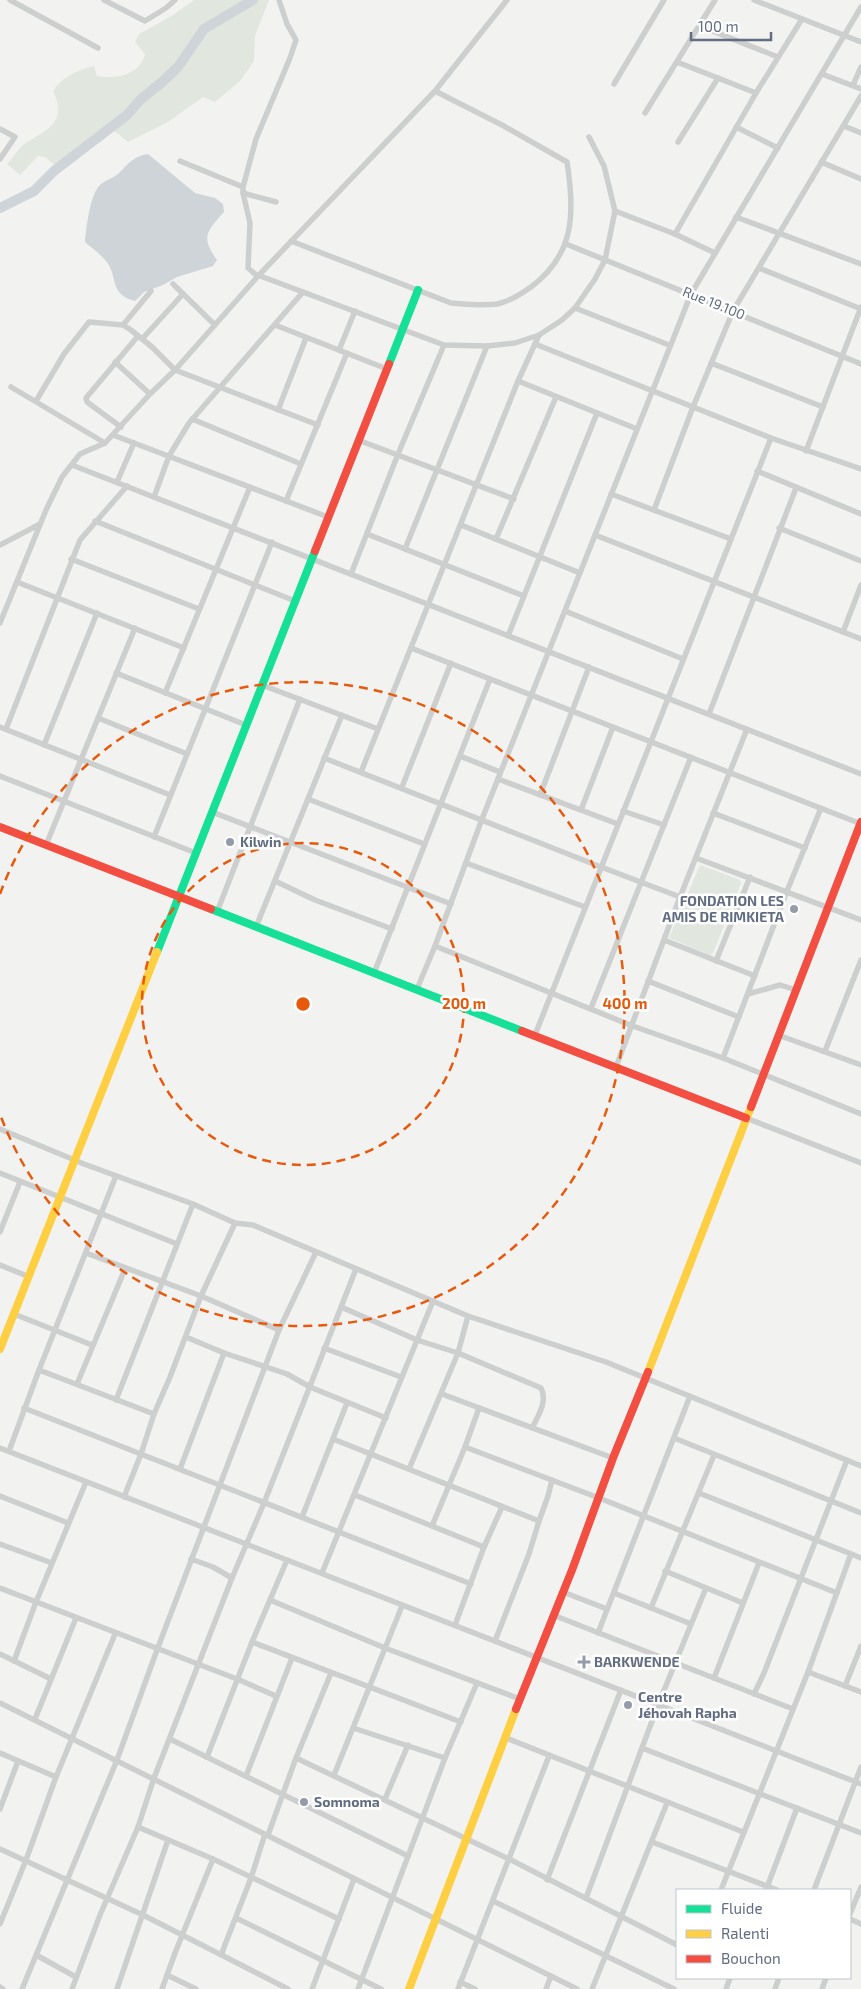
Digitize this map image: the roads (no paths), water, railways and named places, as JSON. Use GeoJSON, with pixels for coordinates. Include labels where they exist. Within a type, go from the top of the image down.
{"type":"FeatureCollection","features":[{"type":"Feature","properties":{"kind":"street"},"geometry":{"type":"LineString","coordinates":[[10,0],[98,48]]}},
{"type":"Feature","properties":{"kind":"street"},"geometry":{"type":"LineString","coordinates":[[104,0],[145,21],[175,0]]}},
{"type":"Feature","properties":{"kind":"street"},"geometry":{"type":"LineString","coordinates":[[279,0],[287,24],[296,40],[260,130],[243,190],[250,223],[248,268],[251,272],[444,345],[487,346],[515,343],[539,335],[562,320],[575,308],[605,260],[615,211],[604,166],[589,137]]}},
{"type":"Feature","properties":{"kind":"street"},"geometry":{"type":"LineString","coordinates":[[0,623],[40,524],[62,477],[80,454],[105,443],[175,370],[259,275],[435,91],[507,0]]}},
{"type":"Feature","properties":{"kind":"street"},"geometry":{"type":"LineString","coordinates":[[614,84],[664,0]]}},
{"type":"Feature","properties":{"kind":"street"},"geometry":{"type":"LineString","coordinates":[[645,113],[715,0]]}},
{"type":"Feature","properties":{"kind":"street"},"geometry":{"type":"LineString","coordinates":[[754,0],[861,42]]}},
{"type":"Feature","properties":{"kind":"street"},"geometry":{"type":"LineString","coordinates":[[417,989],[500,772],[690,294],[861,7]]}},
{"type":"Feature","properties":{"kind":"street"},"geometry":{"type":"LineString","coordinates":[[676,234],[736,127],[802,19]]}},
{"type":"Feature","properties":{"kind":"street"},"geometry":{"type":"LineString","coordinates":[[700,26],[778,56]]}},
{"type":"Feature","properties":{"kind":"street"},"geometry":{"type":"LineString","coordinates":[[677,62],[756,93]]}},
{"type":"Feature","properties":{"kind":"street"},"geometry":{"type":"LineString","coordinates":[[853,85],[861,67]]}},
{"type":"Feature","properties":{"kind":"street"},"geometry":{"type":"LineString","coordinates":[[822,74],[861,89]]}},
{"type":"Feature","properties":{"kind":"street"},"geometry":{"type":"LineString","coordinates":[[678,142],[718,78]]}},
{"type":"Feature","properties":{"kind":"street"},"geometry":{"type":"LineString","coordinates":[[291,241],[451,303],[476,305],[499,303],[521,295],[544,278],[557,262],[566,244],[571,215],[570,186],[566,162],[502,125],[435,91]]}},
{"type":"Feature","properties":{"kind":"street"},"geometry":{"type":"LineString","coordinates":[[654,510],[692,407],[733,311],[861,96]]}},
{"type":"Feature","properties":{"kind":"street"},"geometry":{"type":"LineString","coordinates":[[844,126],[861,133]]}},
{"type":"Feature","properties":{"kind":"street"},"geometry":{"type":"LineString","coordinates":[[736,127],[778,148]]}},
{"type":"Feature","properties":{"kind":"street"},"geometry":{"type":"LineString","coordinates":[[0,129],[16,137],[0,159]]}},
{"type":"Feature","properties":{"kind":"street"},"geometry":{"type":"LineString","coordinates":[[180,161],[243,190],[276,202]]}},
{"type":"Feature","properties":{"kind":"street"},"geometry":{"type":"LineString","coordinates":[[821,162],[861,178]]}},
{"type":"Feature","properties":{"kind":"street"},"geometry":{"type":"LineString","coordinates":[[615,211],[676,234],[714,253]]}},
{"type":"Feature","properties":{"kind":"street"},"geometry":{"type":"LineString","coordinates":[[736,217],[861,264]]}},
{"type":"Feature","properties":{"kind":"street","name":"Rue 19.100"},"geometry":{"type":"LineString","coordinates":[[566,244],[861,364]]}},
{"type":"Feature","properties":{"kind":"street"},"geometry":{"type":"LineString","coordinates":[[759,268],[861,308],[806,451]]}},
{"type":"Feature","properties":{"kind":"street"},"geometry":{"type":"LineString","coordinates":[[173,284],[215,325]]}},
{"type":"Feature","properties":{"kind":"street"},"geometry":{"type":"LineString","coordinates":[[0,1349],[27,1276],[418,290]]}},
{"type":"Feature","properties":{"kind":"street"},"geometry":{"type":"LineString","coordinates":[[123,325],[151,291]]}},
{"type":"Feature","properties":{"kind":"street"},"geometry":{"type":"LineString","coordinates":[[154,497],[169,456],[192,419],[304,292]]}},
{"type":"Feature","properties":{"kind":"street"},"geometry":{"type":"LineString","coordinates":[[120,427],[85,400],[88,393],[115,362],[183,294]]}},
{"type":"Feature","properties":{"kind":"street"},"geometry":{"type":"LineString","coordinates":[[575,308],[669,345]]}},
{"type":"Feature","properties":{"kind":"street"},"geometry":{"type":"LineString","coordinates":[[339,350],[354,311]]}},
{"type":"Feature","properties":{"kind":"street"},"geometry":{"type":"LineString","coordinates":[[36,401],[64,354],[89,322],[123,325],[175,370],[318,425]]}},
{"type":"Feature","properties":{"kind":"street"},"geometry":{"type":"LineString","coordinates":[[275,324],[387,369]]}},
{"type":"Feature","properties":{"kind":"street"},"geometry":{"type":"LineString","coordinates":[[361,772],[518,381],[539,335]]}},
{"type":"Feature","properties":{"kind":"street"},"geometry":{"type":"LineString","coordinates":[[278,410],[306,338]]}},
{"type":"Feature","properties":{"kind":"street"},"geometry":{"type":"LineString","coordinates":[[535,344],[771,438],[861,470]]}},
{"type":"Feature","properties":{"kind":"street"},"geometry":{"type":"LineString","coordinates":[[350,574],[444,345]]}},
{"type":"Feature","properties":{"kind":"street"},"geometry":{"type":"LineString","coordinates":[[405,549],[487,346]]}},
{"type":"Feature","properties":{"kind":"street"},"geometry":{"type":"LineString","coordinates":[[286,501],[347,353]]}},
{"type":"Feature","properties":{"kind":"street"},"geometry":{"type":"LineString","coordinates":[[115,362],[150,394]]}},
{"type":"Feature","properties":{"kind":"street"},"geometry":{"type":"LineString","coordinates":[[711,362],[824,407]]}},
{"type":"Feature","properties":{"kind":"street"},"geometry":{"type":"LineString","coordinates":[[518,381],[637,430]]}},
{"type":"Feature","properties":{"kind":"street"},"geometry":{"type":"LineString","coordinates":[[11,386],[105,443]]}},
{"type":"Feature","properties":{"kind":"street"},"geometry":{"type":"LineString","coordinates":[[496,539],[556,397]]}},
{"type":"Feature","properties":{"kind":"street"},"geometry":{"type":"LineString","coordinates":[[508,636],[597,413]]}},
{"type":"Feature","properties":{"kind":"street"},"geometry":{"type":"LineString","coordinates":[[192,419],[301,464]]}},
{"type":"Feature","properties":{"kind":"street"},"geometry":{"type":"LineString","coordinates":[[113,435],[328,517]]}},
{"type":"Feature","properties":{"kind":"street"},"geometry":{"type":"LineString","coordinates":[[535,1035],[771,438]]}},
{"type":"Feature","properties":{"kind":"street"},"geometry":{"type":"LineString","coordinates":[[358,440],[514,499]]}},
{"type":"Feature","properties":{"kind":"street"},"geometry":{"type":"LineString","coordinates":[[117,482],[134,443]]}},
{"type":"Feature","properties":{"kind":"street"},"geometry":{"type":"LineString","coordinates":[[72,464],[861,774]]}},
{"type":"Feature","properties":{"kind":"street"},"geometry":{"type":"LineString","coordinates":[[757,471],[861,514]]}},
{"type":"Feature","properties":{"kind":"street"},"geometry":{"type":"LineString","coordinates":[[127,486],[80,540],[3,728],[170,795]]}},
{"type":"Feature","properties":{"kind":"street"},"geometry":{"type":"LineString","coordinates":[[165,692],[250,487]]}},
{"type":"Feature","properties":{"kind":"street"},"geometry":{"type":"LineString","coordinates":[[709,714],[796,488]]}},
{"type":"Feature","properties":{"kind":"street"},"geometry":{"type":"LineString","coordinates":[[611,494],[731,538]]}},
{"type":"Feature","properties":{"kind":"street"},"geometry":{"type":"LineString","coordinates":[[95,521],[295,601]]}},
{"type":"Feature","properties":{"kind":"street"},"geometry":{"type":"LineString","coordinates":[[0,545],[40,524]]}},
{"type":"Feature","properties":{"kind":"street"},"geometry":{"type":"LineString","coordinates":[[461,525],[580,573]]}},
{"type":"Feature","properties":{"kind":"street"},"geometry":{"type":"LineString","coordinates":[[779,528],[861,561]]}},
{"type":"Feature","properties":{"kind":"street"},"geometry":{"type":"LineString","coordinates":[[367,534],[524,596]]}},
{"type":"Feature","properties":{"kind":"street"},"geometry":{"type":"LineString","coordinates":[[595,535],[861,639]]}},
{"type":"Feature","properties":{"kind":"street"},"geometry":{"type":"LineString","coordinates":[[154,837],[272,542]]}},
{"type":"Feature","properties":{"kind":"street"},"geometry":{"type":"LineString","coordinates":[[71,559],[199,609]]}},
{"type":"Feature","properties":{"kind":"street"},"geometry":{"type":"LineString","coordinates":[[16,582],[184,648]]}},
{"type":"Feature","properties":{"kind":"street"},"geometry":{"type":"LineString","coordinates":[[843,632],[861,585]]}},
{"type":"Feature","properties":{"kind":"street"},"geometry":{"type":"LineString","coordinates":[[565,611],[683,659]]}},
{"type":"Feature","properties":{"kind":"street"},"geometry":{"type":"LineString","coordinates":[[44,745],[96,613]]}},
{"type":"Feature","properties":{"kind":"street"},"geometry":{"type":"LineString","coordinates":[[46,845],[135,628]]}},
{"type":"Feature","properties":{"kind":"street"},"geometry":{"type":"LineString","coordinates":[[409,1989],[613,1458],[646,1378],[762,1074],[861,823],[411,648]]}},
{"type":"Feature","properties":{"kind":"street"},"geometry":{"type":"LineString","coordinates":[[402,788],[451,663]]}},
{"type":"Feature","properties":{"kind":"street"},"geometry":{"type":"LineString","coordinates":[[540,795],[589,667]]}},
{"type":"Feature","properties":{"kind":"street"},"geometry":{"type":"LineString","coordinates":[[116,673],[246,726]]}},
{"type":"Feature","properties":{"kind":"street"},"geometry":{"type":"LineString","coordinates":[[374,973],[490,679]]}},
{"type":"Feature","properties":{"kind":"street"},"geometry":{"type":"LineString","coordinates":[[262,684],[378,729]]}},
{"type":"Feature","properties":{"kind":"street"},"geometry":{"type":"LineString","coordinates":[[217,912],[300,699]]}},
{"type":"Feature","properties":{"kind":"street"},"geometry":{"type":"LineString","coordinates":[[256,927],[342,715]]}},
{"type":"Feature","properties":{"kind":"street"},"geometry":{"type":"LineString","coordinates":[[98,718],[187,754]]}},
{"type":"Feature","properties":{"kind":"street"},"geometry":{"type":"LineString","coordinates":[[581,810],[613,727]]}},
{"type":"Feature","properties":{"kind":"street"},"geometry":{"type":"LineString","coordinates":[[616,1067],[630,1025],[747,729]]}},
{"type":"Feature","properties":{"kind":"street"},"geometry":{"type":"LineString","coordinates":[[460,756],[500,772]]}},
{"type":"Feature","properties":{"kind":"street"},"geometry":{"type":"LineString","coordinates":[[591,1008],[691,757]]}},
{"type":"Feature","properties":{"kind":"street"},"geometry":{"type":"LineString","coordinates":[[324,758],[482,819],[601,868],[680,897]]}},
{"type":"Feature","properties":{"kind":"street"},"geometry":{"type":"LineString","coordinates":[[0,776],[196,853]]}},
{"type":"Feature","properties":{"kind":"street"},"geometry":{"type":"LineString","coordinates":[[498,779],[618,824]]}},
{"type":"Feature","properties":{"kind":"street"},"geometry":{"type":"LineString","coordinates":[[308,800],[424,844]]}},
{"type":"Feature","properties":{"kind":"street"},"geometry":{"type":"LineString","coordinates":[[723,1058],[821,808]]}},
{"type":"Feature","properties":{"kind":"street"},"geometry":{"type":"LineString","coordinates":[[623,811],[664,825]]}},
{"type":"Feature","properties":{"kind":"street"},"geometry":{"type":"LineString","coordinates":[[212,812],[451,904]]}},
{"type":"Feature","properties":{"kind":"street"},"geometry":{"type":"LineString","coordinates":[[713,814],[805,848]]}},
{"type":"Feature","properties":{"kind":"street"},"geometry":{"type":"LineString","coordinates":[[0,827],[861,1163]]}},
{"type":"Feature","properties":{"kind":"street"},"geometry":{"type":"LineString","coordinates":[[696,858],[861,920]]}},
{"type":"Feature","properties":{"kind":"street"},"geometry":{"type":"LineString","coordinates":[[466,863],[585,907]]}},
{"type":"Feature","properties":{"kind":"street"},"geometry":{"type":"LineString","coordinates":[[716,960],[750,877]]}},
{"type":"Feature","properties":{"kind":"street"},"geometry":{"type":"LineString","coordinates":[[275,881],[315,900],[392,929]]}},
{"type":"Feature","properties":{"kind":"street"},"geometry":{"type":"LineString","coordinates":[[664,940],[755,976]]}},
{"type":"Feature","properties":{"kind":"street"},"geometry":{"type":"LineString","coordinates":[[435,946],[630,1025],[723,1058],[861,1114]]}},
{"type":"Feature","properties":{"kind":"street"},"geometry":{"type":"LineString","coordinates":[[825,1051],[861,960]]}},
{"type":"Feature","properties":{"kind":"street"},"geometry":{"type":"LineString","coordinates":[[648,982],[739,1017]]}},
{"type":"Feature","properties":{"kind":"street"},"geometry":{"type":"LineString","coordinates":[[748,994],[780,985],[796,990]]}},
{"type":"Feature","properties":{"kind":"street"},"geometry":{"type":"LineString","coordinates":[[778,1035],[861,1065]]}},
{"type":"Feature","properties":{"kind":"street"},"geometry":{"type":"LineString","coordinates":[[0,1129],[74,1160],[193,1204],[235,1223],[253,1225],[468,1316],[606,1362],[861,1466]]}},
{"type":"Feature","properties":{"kind":"street"},"geometry":{"type":"LineString","coordinates":[[0,1173],[177,1244]]}},
{"type":"Feature","properties":{"kind":"street"},"geometry":{"type":"LineString","coordinates":[[8,1451],[38,1370],[116,1176]]}},
{"type":"Feature","properties":{"kind":"street"},"geometry":{"type":"LineString","coordinates":[[0,1232],[1,1225],[20,1182]]}},
{"type":"Feature","properties":{"kind":"street"},"geometry":{"type":"LineString","coordinates":[[116,1400],[193,1204]]}},
{"type":"Feature","properties":{"kind":"street"},"geometry":{"type":"LineString","coordinates":[[124,1497],[154,1414],[201,1296],[235,1223]]}},
{"type":"Feature","properties":{"kind":"street"},"geometry":{"type":"LineString","coordinates":[[22,1989],[38,1956],[67,1880],[117,1760],[191,1559],[221,1486],[280,1330],[316,1252]]}},
{"type":"Feature","properties":{"kind":"street"},"geometry":{"type":"LineString","coordinates":[[86,1253],[124,1269],[201,1296],[280,1330]]}},
{"type":"Feature","properties":{"kind":"street"},"geometry":{"type":"LineString","coordinates":[[0,1265],[27,1276]]}},
{"type":"Feature","properties":{"kind":"street"},"geometry":{"type":"LineString","coordinates":[[77,1384],[124,1269]]}},
{"type":"Feature","properties":{"kind":"street"},"geometry":{"type":"LineString","coordinates":[[72,1989],[138,1826],[154,1778],[198,1664],[356,1269]]}},
{"type":"Feature","properties":{"kind":"street"},"geometry":{"type":"LineString","coordinates":[[322,1574],[356,1495],[401,1377],[433,1301]]}},
{"type":"Feature","properties":{"kind":"street"},"geometry":{"type":"LineString","coordinates":[[341,1307],[416,1340],[458,1353],[541,1388],[543,1402],[532,1428]]}},
{"type":"Feature","properties":{"kind":"street"},"geometry":{"type":"LineString","coordinates":[[14,1314],[92,1345]]}},
{"type":"Feature","properties":{"kind":"street"},"geometry":{"type":"LineString","coordinates":[[409,1469],[458,1353],[468,1316]]}},
{"type":"Feature","properties":{"kind":"street"},"geometry":{"type":"LineString","coordinates":[[186,1337],[224,1353],[287,1374],[310,1387],[386,1418]]}},
{"type":"Feature","properties":{"kind":"street"},"geometry":{"type":"LineString","coordinates":[[324,1348],[401,1377]]}},
{"type":"Feature","properties":{"kind":"street"},"geometry":{"type":"LineString","coordinates":[[180,1470],[224,1353]]}},
{"type":"Feature","properties":{"kind":"street"},"geometry":{"type":"LineString","coordinates":[[38,1370],[154,1414]]}},
{"type":"Feature","properties":{"kind":"street"},"geometry":{"type":"LineString","coordinates":[[442,1394],[613,1458]]}},
{"type":"Feature","properties":{"kind":"street"},"geometry":{"type":"LineString","coordinates":[[598,1633],[642,1515],[690,1396]]}},
{"type":"Feature","properties":{"kind":"street"},"geometry":{"type":"LineString","coordinates":[[302,1517],[347,1403]]}},
{"type":"Feature","properties":{"kind":"street"},"geometry":{"type":"LineString","coordinates":[[24,1408],[340,1531],[470,1584]]}},
{"type":"Feature","properties":{"kind":"street"},"geometry":{"type":"LineString","coordinates":[[432,1526],[479,1408]]}},
{"type":"Feature","properties":{"kind":"street"},"geometry":{"type":"LineString","coordinates":[[674,1438],[861,1513]]}},
{"type":"Feature","properties":{"kind":"street"},"geometry":{"type":"LineString","coordinates":[[333,1439],[538,1521]]}},
{"type":"Feature","properties":{"kind":"street"},"geometry":{"type":"LineString","coordinates":[[465,1447],[837,1593]]}},
{"type":"Feature","properties":{"kind":"street"},"geometry":{"type":"LineString","coordinates":[[0,1448],[858,1783]]}},
{"type":"Feature","properties":{"kind":"street"},"geometry":{"type":"LineString","coordinates":[[651,1608],[714,1455]]}},
{"type":"Feature","properties":{"kind":"street"},"geometry":{"type":"LineString","coordinates":[[754,1694],[764,1673],[799,1578],[847,1460]]}},
{"type":"Feature","properties":{"kind":"street"},"geometry":{"type":"LineString","coordinates":[[495,1641],[529,1554],[552,1480]]}},
{"type":"Feature","properties":{"kind":"street"},"geometry":{"type":"LineString","coordinates":[[14,1661],[68,1522],[86,1482]]}},
{"type":"Feature","properties":{"kind":"street"},"geometry":{"type":"LineString","coordinates":[[699,1493],[861,1558]]}},
{"type":"Feature","properties":{"kind":"street"},"geometry":{"type":"LineString","coordinates":[[356,1495],[484,1547]]}},
{"type":"Feature","properties":{"kind":"street"},"geometry":{"type":"LineString","coordinates":[[0,1496],[68,1522]]}},
{"type":"Feature","properties":{"kind":"street"},"geometry":{"type":"LineString","coordinates":[[455,1625],[484,1547],[502,1507]]}},
{"type":"Feature","properties":{"kind":"street"},"geometry":{"type":"LineString","coordinates":[[0,1544],[52,1563]]}},
{"type":"Feature","properties":{"kind":"street"},"geometry":{"type":"LineString","coordinates":[[722,1889],[743,1832],[808,1672],[851,1554]]}},
{"type":"Feature","properties":{"kind":"street"},"geometry":{"type":"LineString","coordinates":[[191,1559],[213,1567],[232,1578]]}},
{"type":"Feature","properties":{"kind":"street"},"geometry":{"type":"LineString","coordinates":[[207,1757],[252,1642],[287,1560]]}},
{"type":"Feature","properties":{"kind":"street"},"geometry":{"type":"LineString","coordinates":[[714,1678],[760,1563]]}},
{"type":"Feature","properties":{"kind":"street"},"geometry":{"type":"LineString","coordinates":[[666,1571],[743,1603]]}},
{"type":"Feature","properties":{"kind":"street"},"geometry":{"type":"LineString","coordinates":[[0,1588],[115,1634],[237,1679],[276,1696]]}},
{"type":"Feature","properties":{"kind":"street"},"geometry":{"type":"LineString","coordinates":[[586,1898],[658,1705],[706,1588]]}},
{"type":"Feature","properties":{"kind":"street"},"geometry":{"type":"LineString","coordinates":[[563,1592],[608,1609]]}},
{"type":"Feature","properties":{"kind":"street"},"geometry":{"type":"LineString","coordinates":[[614,1593],[691,1624]]}},
{"type":"Feature","properties":{"kind":"street"},"geometry":{"type":"LineString","coordinates":[[270,1600],[385,1648],[520,1699]]}},
{"type":"Feature","properties":{"kind":"street"},"geometry":{"type":"LineString","coordinates":[[334,1775],[402,1606]]}},
{"type":"Feature","properties":{"kind":"street"},"geometry":{"type":"LineString","coordinates":[[553,1615],[792,1709]]}},
{"type":"Feature","properties":{"kind":"street"},"geometry":{"type":"LineString","coordinates":[[35,1720],[76,1618]]}},
{"type":"Feature","properties":{"kind":"street"},"geometry":{"type":"LineString","coordinates":[[0,1924],[26,1860],[56,1777],[115,1634]]}},
{"type":"Feature","properties":{"kind":"street"},"geometry":{"type":"LineString","coordinates":[[252,1642],[461,1722]]}},
{"type":"Feature","properties":{"kind":"street"},"geometry":{"type":"LineString","coordinates":[[845,1686],[861,1646]]}},
{"type":"Feature","properties":{"kind":"street"},"geometry":{"type":"LineString","coordinates":[[0,1654],[51,1679]]}},
{"type":"Feature","properties":{"kind":"street"},"geometry":{"type":"LineString","coordinates":[[246,1776],[292,1658]]}},
{"type":"Feature","properties":{"kind":"street"},"geometry":{"type":"LineString","coordinates":[[808,1672],[861,1692]]}},
{"type":"Feature","properties":{"kind":"street"},"geometry":{"type":"LineString","coordinates":[[221,1955],[266,1834],[331,1673]]}},
{"type":"Feature","properties":{"kind":"street"},"geometry":{"type":"LineString","coordinates":[[358,1989],[394,1898],[445,1758],[477,1683]]}},
{"type":"Feature","properties":{"kind":"street"},"geometry":{"type":"LineString","coordinates":[[547,1880],[621,1690]]}},
{"type":"Feature","properties":{"kind":"street"},"geometry":{"type":"LineString","coordinates":[[0,1703],[577,1989]]}},
{"type":"Feature","properties":{"kind":"street"},"geometry":{"type":"LineString","coordinates":[[354,1728],[408,1744],[445,1758]]}},
{"type":"Feature","properties":{"kind":"street"},"geometry":{"type":"LineString","coordinates":[[506,1738],[743,1832]]}},
{"type":"Feature","properties":{"kind":"street"},"geometry":{"type":"LineString","coordinates":[[170,1739],[408,1856]]}},
{"type":"Feature","properties":{"kind":"street"},"geometry":{"type":"LineString","coordinates":[[385,1799],[408,1744]]}},
{"type":"Feature","properties":{"kind":"street"},"geometry":{"type":"LineString","coordinates":[[642,1748],[861,1833]]}},
{"type":"Feature","properties":{"kind":"street"},"geometry":{"type":"LineString","coordinates":[[0,1753],[56,1777]]}},
{"type":"Feature","properties":{"kind":"street"},"geometry":{"type":"LineString","coordinates":[[458,1989],[549,1756]]}},
{"type":"Feature","properties":{"kind":"street"},"geometry":{"type":"LineString","coordinates":[[296,1758],[509,1859],[547,1880],[586,1898],[620,1918],[676,1945]]}},
{"type":"Feature","properties":{"kind":"street"},"geometry":{"type":"LineString","coordinates":[[0,1809],[18,1761]]}},
{"type":"Feature","properties":{"kind":"street"},"geometry":{"type":"LineString","coordinates":[[814,1889],[839,1824],[858,1783],[861,1767]]}},
{"type":"Feature","properties":{"kind":"street"},"geometry":{"type":"LineString","coordinates":[[592,1989],[667,1802]]}},
{"type":"Feature","properties":{"kind":"street"},"geometry":{"type":"LineString","coordinates":[[652,1842],[767,1888],[797,1808]]}},
{"type":"Feature","properties":{"kind":"street"},"geometry":{"type":"LineString","coordinates":[[138,1826],[213,1859],[339,1919]]}},
{"type":"Feature","properties":{"kind":"street"},"geometry":{"type":"LineString","coordinates":[[117,1989],[168,1840]]}},
{"type":"Feature","properties":{"kind":"street"},"geometry":{"type":"LineString","coordinates":[[0,1849],[143,1915],[288,1989]]}},
{"type":"Feature","properties":{"kind":"street"},"geometry":{"type":"LineString","coordinates":[[162,1989],[213,1859]]}},
{"type":"Feature","properties":{"kind":"street"},"geometry":{"type":"LineString","coordinates":[[312,1989],[354,1879]]}},
{"type":"Feature","properties":{"kind":"street"},"geometry":{"type":"LineString","coordinates":[[851,1912],[861,1887]]}},
{"type":"Feature","properties":{"kind":"street"},"geometry":{"type":"LineString","coordinates":[[493,1901],[674,1989]]}},
{"type":"Feature","properties":{"kind":"street"},"geometry":{"type":"LineString","coordinates":[[236,1918],[381,1989]]}},
{"type":"Feature","properties":{"kind":"street"},"geometry":{"type":"LineString","coordinates":[[38,1956],[76,1977]]}},
{"type":"Feature","properties":{"kind":"street"},"geometry":{"type":"LineString","coordinates":[[167,1975],[196,1989]]}},
{"type":"Feature","properties":{"kind":"street"},"geometry":{"type":"LineString","coordinates":[[546,1989],[551,1976]]}},
{"type":"Feature","properties":{"kind":"street"},"geometry":{"type":"LineString","coordinates":[[460,1982],[475,1989]]}},
{"type":"Feature","properties":{"kind":"street"},"geometry":{"type":"LineString","coordinates":[[0,1987],[4,1989]]}},
{"type":"Feature","properties":{"kind":"waterway"},"geometry":{"type":"LineString","coordinates":[[0,208],[34,191],[54,171],[127,115],[141,99],[178,67],[204,29],[253,0]]}},
{"type":"Feature","properties":{"kind":"place","name":"Kilwin"},"geometry":{"type":"Point","coordinates":[230,842]}},
{"type":"Feature","properties":{"kind":"place","name":"FONDATION LES AMIS DE RIMKIETA"},"geometry":{"type":"Point","coordinates":[794,909]}},
{"type":"Feature","properties":{"kind":"place","name":"BARKWENDE"},"geometry":{"type":"Point","coordinates":[584,1662]}},
{"type":"Feature","properties":{"kind":"place","name":"Centre Jéhovah Rapha"},"geometry":{"type":"Point","coordinates":[628,1705]}},
{"type":"Feature","properties":{"kind":"place","name":"Somnoma"},"geometry":{"type":"Point","coordinates":[304,1802]}}]}
